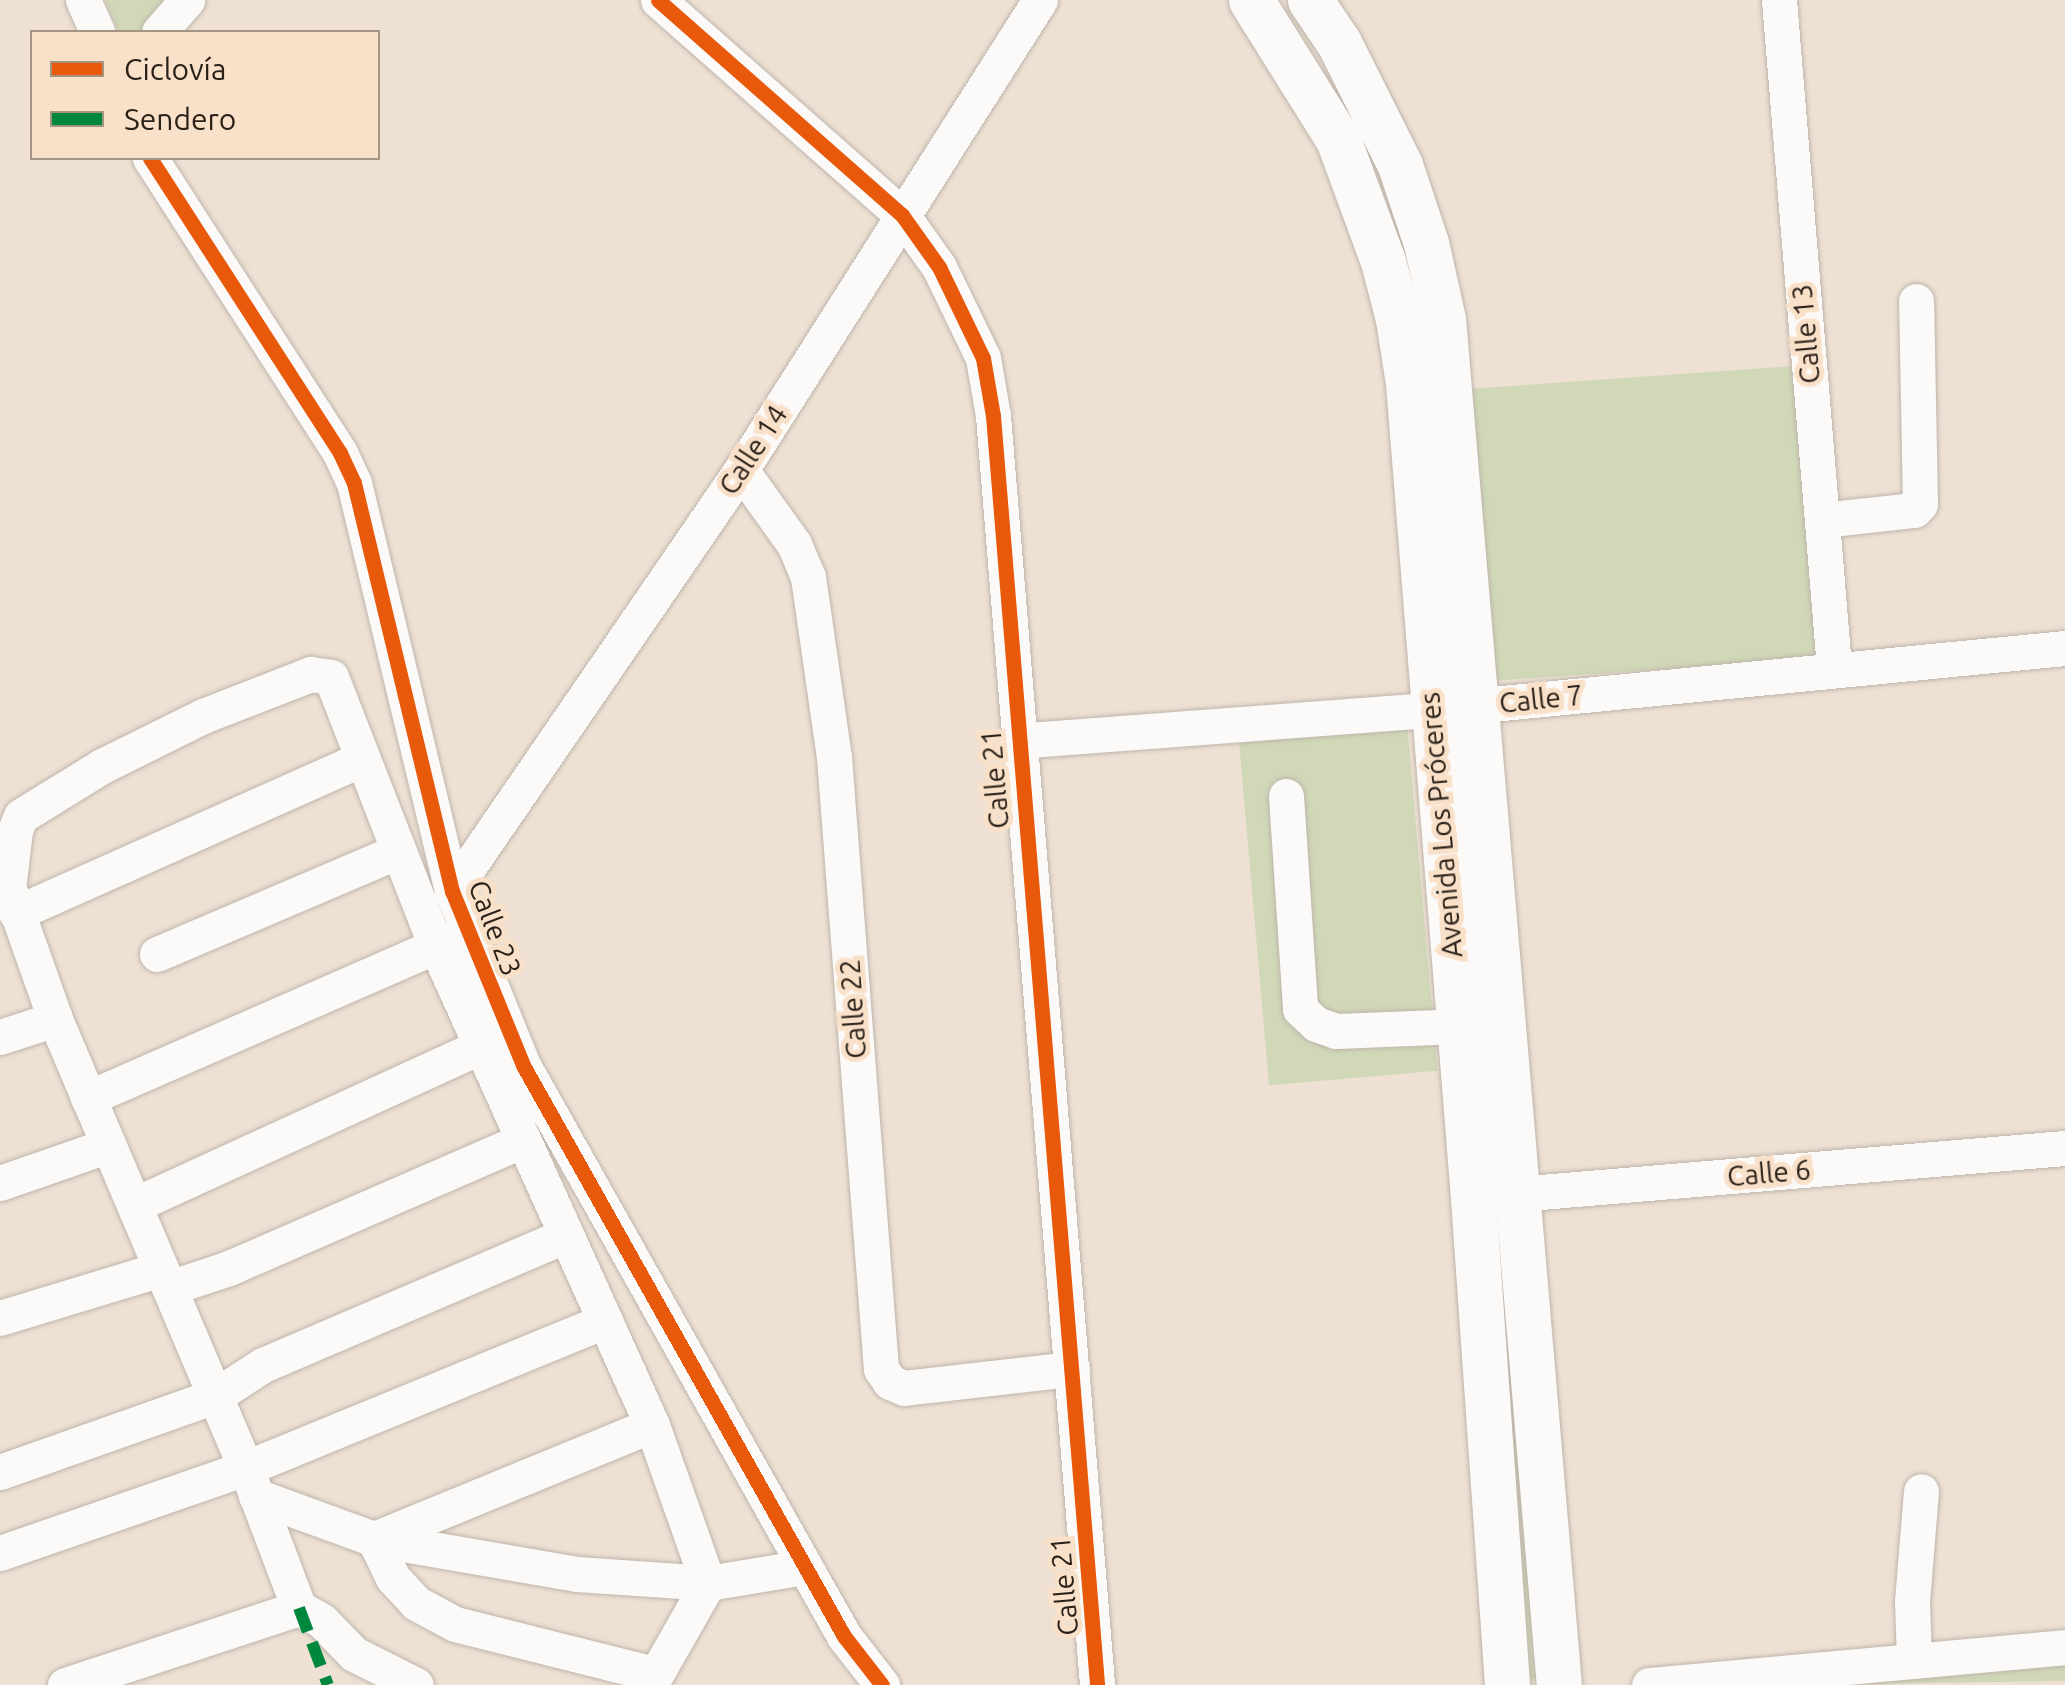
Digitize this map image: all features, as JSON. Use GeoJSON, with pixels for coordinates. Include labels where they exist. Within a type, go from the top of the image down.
{"type":"FeatureCollection","features":[{"type":"Feature","properties":{"kind":"main road","name":"Avenida Los Próceres"},"geometry":{"type":"LineString","coordinates":[[1251,0],[1338,138],[1383,261],[1398,319],[1453,708],[1495,1196],[1558,1685]]}},
{"type":"Feature","properties":{"kind":"main road","name":"Avenida Los Próceres"},"geometry":{"type":"LineString","coordinates":[[1310,0],[1339,42],[1384,130],[1426,243],[1443,320],[1459,1026],[1495,1196],[1508,1685]]}},
{"type":"Feature","properties":{"kind":"street"},"geometry":{"type":"LineString","coordinates":[[83,0],[96,30]]}},
{"type":"Feature","properties":{"kind":"street"},"geometry":{"type":"LineString","coordinates":[[161,30],[187,0]]}},
{"type":"Feature","properties":{"kind":"street","name":"Calle 21"},"geometry":{"type":"LineString","coordinates":[[658,0],[902,215],[939,267],[983,358],[993,416],[1016,741],[1097,1685]]}},
{"type":"Feature","properties":{"kind":"street","name":"Calle 14"},"geometry":{"type":"LineString","coordinates":[[452,891],[741,470],[1040,0]]}},
{"type":"Feature","properties":{"kind":"street","name":"Calle 13"},"geometry":{"type":"LineString","coordinates":[[1779,0],[1834,668]]}},
{"type":"Feature","properties":{"kind":"street","name":"Calle 23"},"geometry":{"type":"LineString","coordinates":[[151,160],[340,453],[354,483],[452,891],[451,939],[844,1636],[882,1685]]}},
{"type":"Feature","properties":{"kind":"street"},"geometry":{"type":"LineString","coordinates":[[1822,520],[1914,510],[1920,504],[1916,301]]}},
{"type":"Feature","properties":{"kind":"street","name":"Calle 22"},"geometry":{"type":"LineString","coordinates":[[741,470],[794,544],[808,577],[834,758],[881,1369],[890,1382],[904,1388],[1072,1369]]}},
{"type":"Feature","properties":{"kind":"street","name":"Calle 7"},"geometry":{"type":"LineString","coordinates":[[1016,741],[1453,708],[2065,648]]}},
{"type":"Feature","properties":{"kind":"street"},"geometry":{"type":"LineString","coordinates":[[374,1539],[393,1578],[416,1603],[455,1624],[652,1680],[708,1582],[652,1425],[481,1046],[451,939],[398,851],[331,677],[311,674],[203,716],[102,766],[22,816],[15,830],[6,889],[55,1019],[251,1482],[299,1608],[322,1621],[354,1654],[416,1685]]}},
{"type":"Feature","properties":{"kind":"street"},"geometry":{"type":"LineString","coordinates":[[6,889],[362,759]]}},
{"type":"Feature","properties":{"kind":"street"},"geometry":{"type":"LineString","coordinates":[[1286,796],[1300,1009],[1316,1024],[1336,1031],[1459,1026]]}},
{"type":"Feature","properties":{"kind":"street"},"geometry":{"type":"LineString","coordinates":[[157,954],[398,851]]}},
{"type":"Feature","properties":{"kind":"street"},"geometry":{"type":"LineString","coordinates":[[88,1098],[451,939]]}},
{"type":"Feature","properties":{"kind":"street"},"geometry":{"type":"LineString","coordinates":[[0,1037],[55,1019]]}},
{"type":"Feature","properties":{"kind":"street"},"geometry":{"type":"LineString","coordinates":[[134,1205],[481,1046]]}},
{"type":"Feature","properties":{"kind":"street"},"geometry":{"type":"LineString","coordinates":[[0,1318],[228,1268],[523,1140]]}},
{"type":"Feature","properties":{"kind":"street"},"geometry":{"type":"LineString","coordinates":[[0,1183],[108,1146]]}},
{"type":"Feature","properties":{"kind":"street","name":"Calle 6"},"geometry":{"type":"LineString","coordinates":[[1495,1196],[2065,1148]]}},
{"type":"Feature","properties":{"kind":"street"},"geometry":{"type":"LineString","coordinates":[[0,1472],[215,1396],[264,1365],[566,1235]]}},
{"type":"Feature","properties":{"kind":"street"},"geometry":{"type":"LineString","coordinates":[[0,1553],[251,1482],[605,1322]]}},
{"type":"Feature","properties":{"kind":"street"},"geometry":{"type":"LineString","coordinates":[[374,1539],[652,1425]]}},
{"type":"Feature","properties":{"kind":"street"},"geometry":{"type":"LineString","coordinates":[[251,1482],[374,1539],[577,1574],[708,1582],[805,1566]]}},
{"type":"Feature","properties":{"kind":"street"},"geometry":{"type":"LineString","coordinates":[[1914,1661],[1912,1601],[1921,1490]]}},
{"type":"Feature","properties":{"kind":"street"},"geometry":{"type":"LineString","coordinates":[[65,1685],[299,1608]]}},
{"type":"Feature","properties":{"kind":"street"},"geometry":{"type":"LineString","coordinates":[[1649,1685],[2065,1647]]}},
{"type":"Feature","properties":{"kind":"green space"},"geometry":{"type":"Polygon","coordinates":[[[105,0],[173,0],[146,30],[118,30],[105,0]]]}},
{"type":"Feature","properties":{"kind":"green space"},"geometry":{"type":"Polygon","coordinates":[[[1796,366],[1816,658],[1483,682],[1463,389],[1796,366]]]}},
{"type":"Feature","properties":{"kind":"green space"},"geometry":{"type":"Polygon","coordinates":[[[1407,723],[1437,1071],[1269,1085],[1239,738],[1407,723]]]}},
{"type":"Feature","properties":{"kind":"green space"},"geometry":{"type":"Polygon","coordinates":[[[1502,1211],[1540,1678],[1524,1681],[1492,1212],[1502,1211]]]}},
{"type":"Feature","properties":{"kind":"green space"},"geometry":{"type":"Polygon","coordinates":[[[2065,1662],[2065,1681],[1790,1685],[2065,1662]]]}},
{"type":"Feature","properties":{"kind":"marked path"},"geometry":{"type":"LineString","coordinates":[[299,1608],[328,1685]]}},
{"type":"Feature","properties":{"kind":"cycle path"},"geometry":{"type":"LineString","coordinates":[[658,0],[902,215],[939,267],[983,358],[993,416],[1097,1685]]}},
{"type":"Feature","properties":{"kind":"cycle path"},"geometry":{"type":"LineString","coordinates":[[151,160],[340,453],[354,483],[452,891],[524,1067],[844,1636],[882,1685]]}}]}
